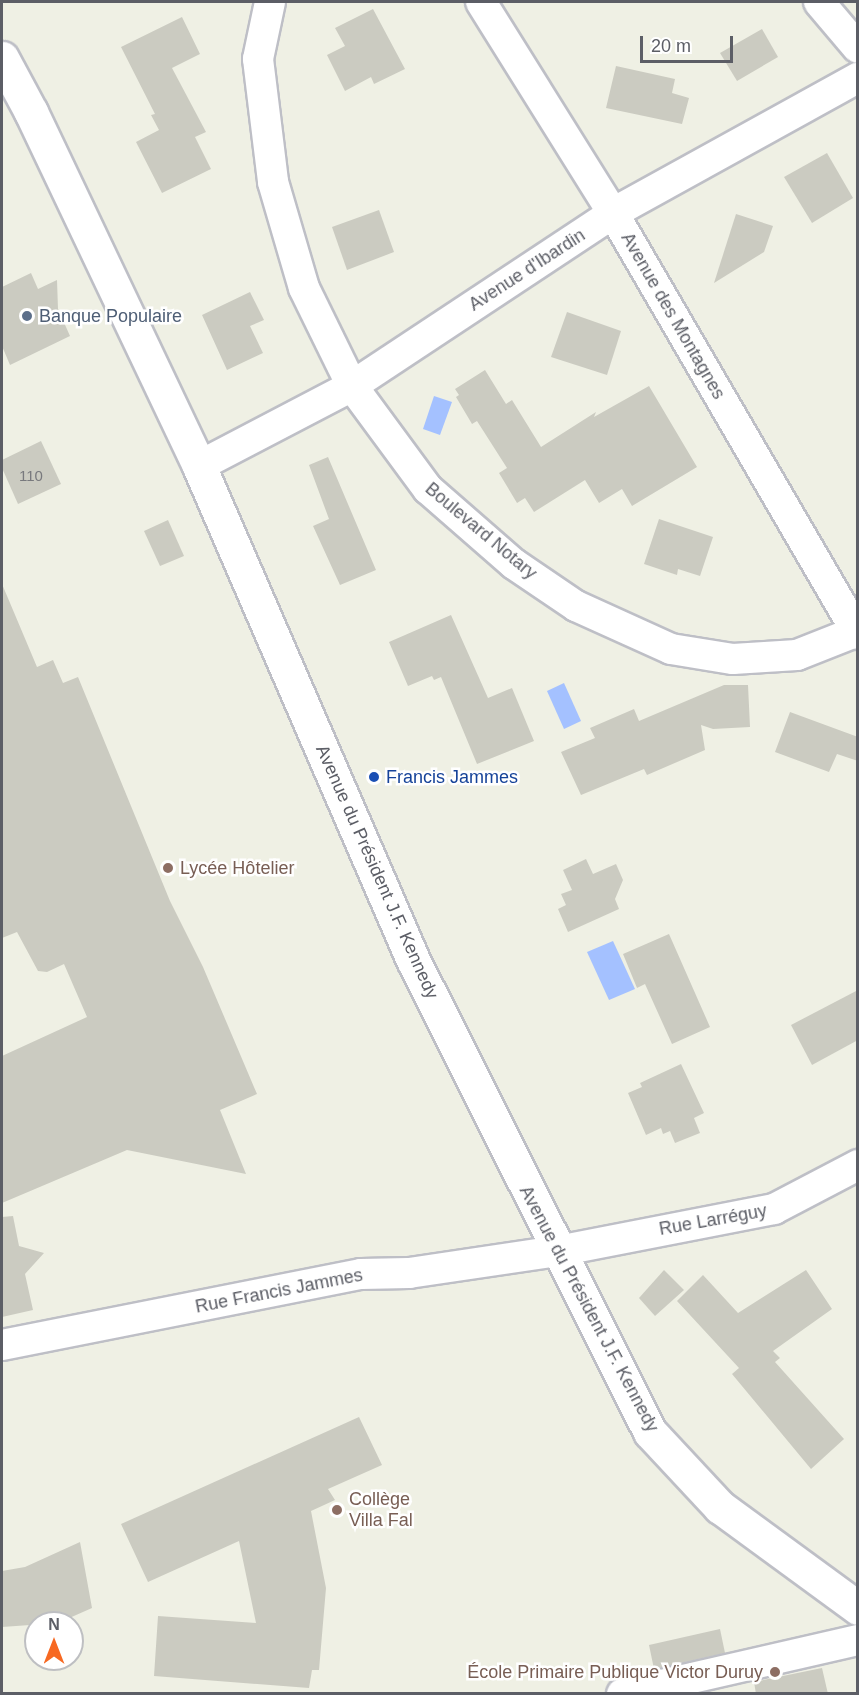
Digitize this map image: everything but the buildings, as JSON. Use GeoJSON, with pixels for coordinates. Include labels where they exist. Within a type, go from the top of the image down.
{"type":"FeatureCollection","features":[{"type":"Feature","properties":{"kind":"street","name":"Boulevard Notary"},"geometry":{"type":"LineString","coordinates":[[270,2],[258,59],[273,182],[304,288],[352,386],[428,489],[514,564],[576,606],[671,649],[733,659],[798,655],[857,632]]}},
{"type":"Feature","properties":{"kind":"street","name":"Avenue des Montagnes"},"geometry":{"type":"LineString","coordinates":[[481,2],[614,213],[857,632]]}},
{"type":"Feature","properties":{"kind":"street"},"geometry":{"type":"LineString","coordinates":[[819,2],[858,48]]}},
{"type":"Feature","properties":{"kind":"street","name":"Avenue du Président J.F. Kennedy"},"geometry":{"type":"LineString","coordinates":[[2,58],[31,112],[199,466],[413,960],[558,1251],[657,1440],[720,1507],[858,1608]]}},
{"type":"Feature","properties":{"kind":"street","name":"Avenue d'Ibardin"},"geometry":{"type":"LineString","coordinates":[[199,466],[352,386],[614,213],[858,78]]}},
{"type":"Feature","properties":{"kind":"street","name":"Rue Larréguy"},"geometry":{"type":"LineString","coordinates":[[558,1251],[774,1209],[858,1165]]}},
{"type":"Feature","properties":{"kind":"street","name":"Rue Francis Jammes"},"geometry":{"type":"LineString","coordinates":[[2,1345],[361,1274],[409,1273],[558,1251]]}},
{"type":"Feature","properties":{"kind":"street"},"geometry":{"type":"LineString","coordinates":[[2,1363],[366,1294],[409,1273]]}},
{"type":"Feature","properties":{"kind":"street"},"geometry":{"type":"LineString","coordinates":[[622,1694],[858,1640]]}},
{"type":"Feature","properties":{"kind":"water"},"geometry":{"type":"Polygon","coordinates":[[[434,396],[452,402],[440,435],[423,429],[434,396]]]}},
{"type":"Feature","properties":{"kind":"water"},"geometry":{"type":"Polygon","coordinates":[[[564,683],[581,721],[564,729],[547,691],[564,683]]]}},
{"type":"Feature","properties":{"kind":"water"},"geometry":{"type":"Polygon","coordinates":[[[613,941],[635,989],[609,1000],[587,952],[613,941]]]}},
{"type":"Feature","properties":{"kind":"place","name":"Banque Populaire"},"geometry":{"type":"Point","coordinates":[27,316]}},
{"type":"Feature","properties":{"kind":"place","name":"Francis Jammes"},"geometry":{"type":"Point","coordinates":[374,777]}},
{"type":"Feature","properties":{"kind":"place","name":"Lycée Hôtelier"},"geometry":{"type":"Point","coordinates":[168,868]}},
{"type":"Feature","properties":{"kind":"place","name":"Collège Villa Fal"},"geometry":{"type":"Point","coordinates":[337,1510]}},
{"type":"Feature","properties":{"kind":"place","name":"École Primaire Publique Victor Duruy"},"geometry":{"type":"Point","coordinates":[775,1672]}}]}
